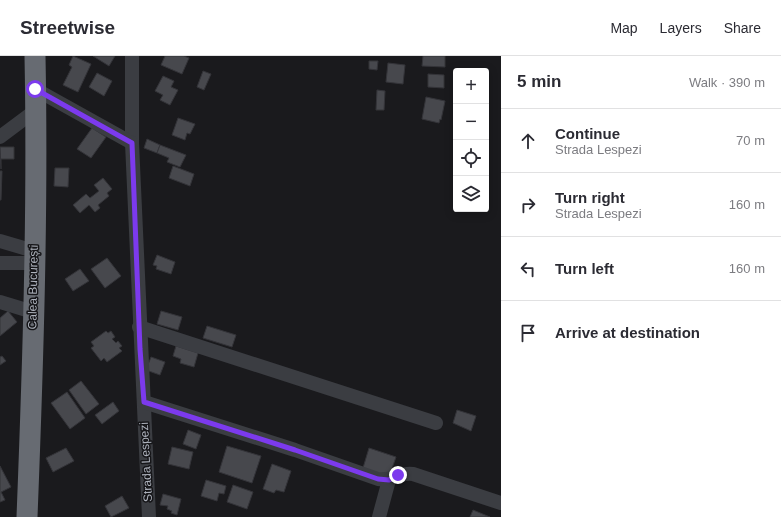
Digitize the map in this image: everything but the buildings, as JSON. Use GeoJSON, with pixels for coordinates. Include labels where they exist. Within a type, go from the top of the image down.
{"type":"FeatureCollection","features":[{"type":"Feature","properties":{"kind":"highway","name":"Calea București"},"geometry":{"type":"LineString","coordinates":[[27,517],[34,257],[36,110],[35,56]]}},
{"type":"Feature","properties":{"kind":"street","name":"Strada Lespezi"},"geometry":{"type":"LineString","coordinates":[[132,56],[132,143],[139,327],[149,517]]}},
{"type":"Feature","properties":{"kind":"street"},"geometry":{"type":"LineString","coordinates":[[35,89],[132,143]]}},
{"type":"Feature","properties":{"kind":"street"},"geometry":{"type":"LineString","coordinates":[[0,137],[36,110]]}},
{"type":"Feature","properties":{"kind":"street"},"geometry":{"type":"LineString","coordinates":[[0,241],[34,257]]}},
{"type":"Feature","properties":{"kind":"street"},"geometry":{"type":"LineString","coordinates":[[0,264],[34,257]]}},
{"type":"Feature","properties":{"kind":"street"},"geometry":{"type":"LineString","coordinates":[[0,302],[33,312]]}},
{"type":"Feature","properties":{"kind":"street"},"geometry":{"type":"LineString","coordinates":[[139,327],[436,423]]}},
{"type":"Feature","properties":{"kind":"street"},"geometry":{"type":"LineString","coordinates":[[144,402],[295,450],[378,479],[389,480],[405,473],[413,474],[501,503]]}},
{"type":"Feature","properties":{"kind":"street"},"geometry":{"type":"LineString","coordinates":[[379,517],[389,480]]}},
{"type":"Feature","properties":{"kind":"route"},"geometry":{"type":"LineString","coordinates":[[35,89],[132,143],[140,349],[144,402],[295,450],[378,479],[389,480],[398,475]]}}]}
